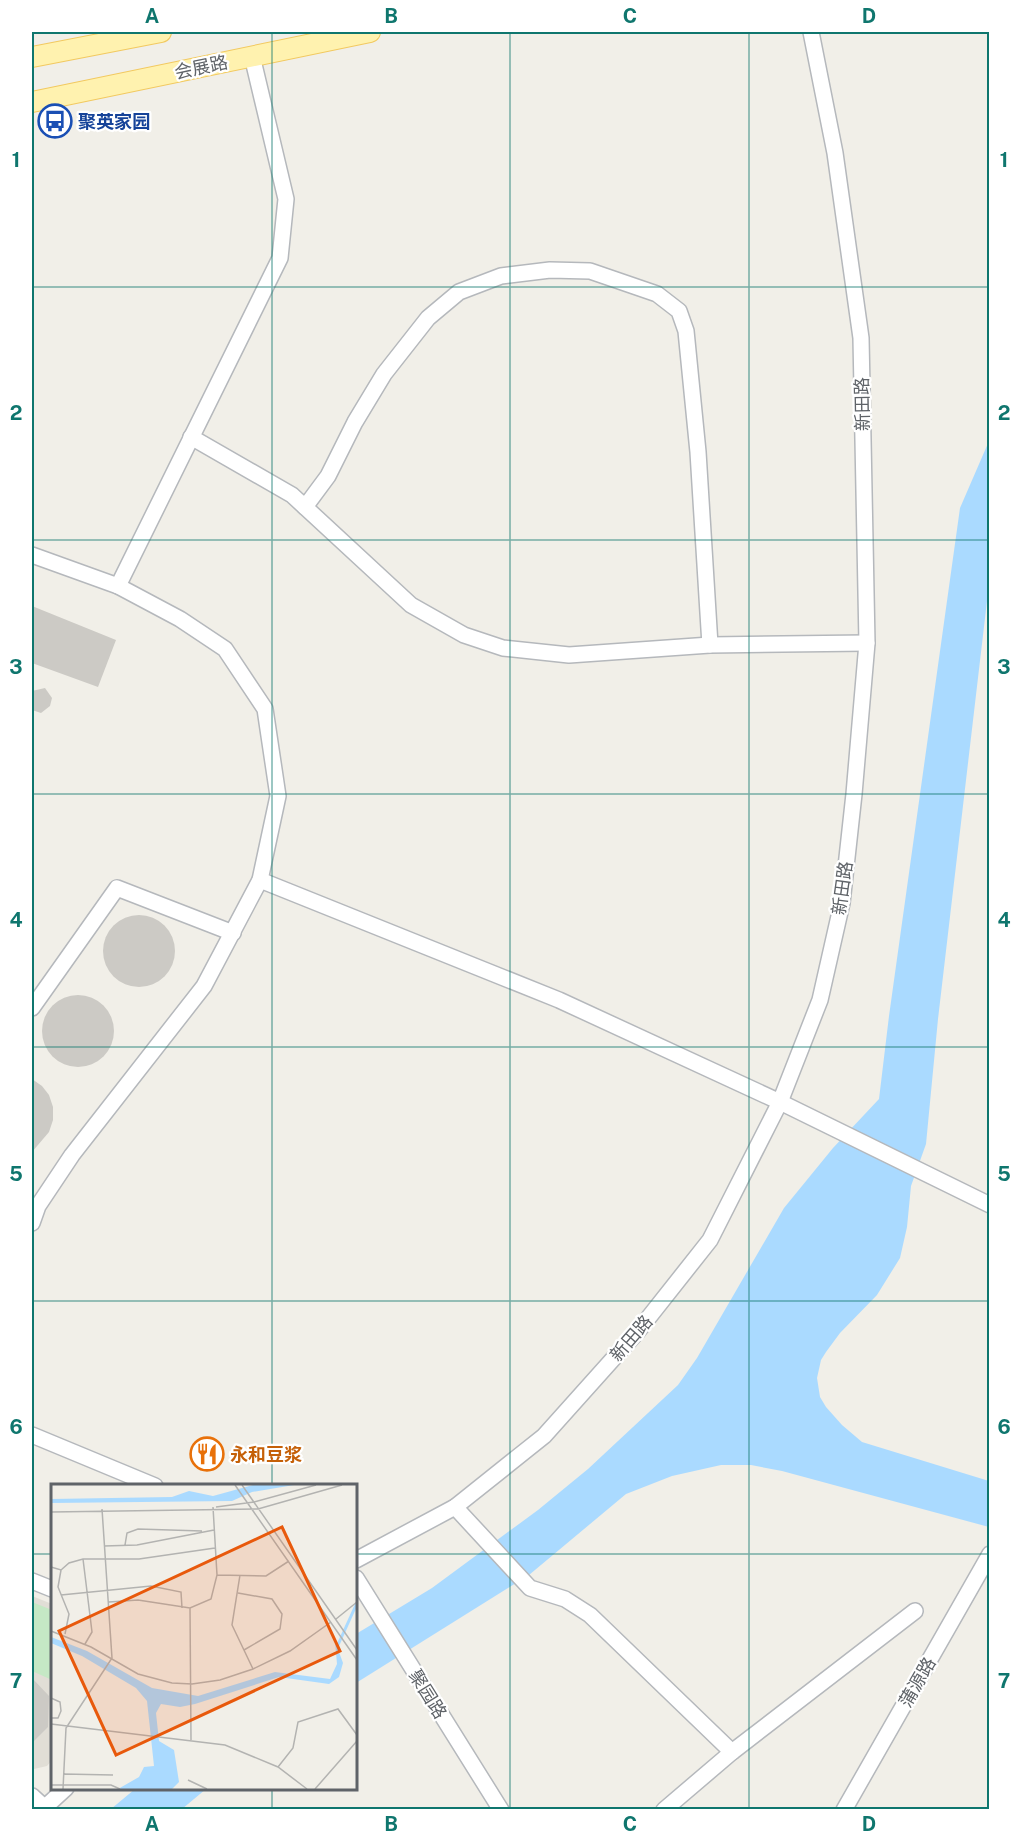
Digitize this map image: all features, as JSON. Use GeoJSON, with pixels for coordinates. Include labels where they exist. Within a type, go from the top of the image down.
{"type":"FeatureCollection","features":[{"type":"Feature","properties":{"kind":"main road"},"geometry":{"type":"LineString","coordinates":[[32,57],[161,32]]}},
{"type":"Feature","properties":{"kind":"main road","name":"会展路"},"geometry":{"type":"LineString","coordinates":[[32,102],[370,32]]}},
{"type":"Feature","properties":{"kind":"street","name":"新田路"},"geometry":{"type":"LineString","coordinates":[[357,1559],[455,1507],[544,1436],[638,1331],[710,1240],[780,1102],[820,1000],[842,903],[867,643],[861,338],[835,153],[811,32]]}},
{"type":"Feature","properties":{"kind":"street"},"geometry":{"type":"LineString","coordinates":[[118,586],[280,258],[286,199],[252,56]]}},
{"type":"Feature","properties":{"kind":"street"},"geometry":{"type":"LineString","coordinates":[[305,507],[328,476],[355,422],[384,374],[428,318],[459,292],[501,276],[550,270],[590,271],[657,294],[679,311],[686,331],[698,452],[710,645]]}},
{"type":"Feature","properties":{"kind":"street"},"geometry":{"type":"LineString","coordinates":[[191,437],[292,495],[411,605],[464,635],[503,648],[569,655],[710,645],[867,643]]}},
{"type":"Feature","properties":{"kind":"street"},"geometry":{"type":"LineString","coordinates":[[32,555],[118,586],[180,619],[225,649],[265,710],[278,796],[260,880],[204,986],[35,1205],[32,1223]]}},
{"type":"Feature","properties":{"kind":"street"},"geometry":{"type":"LineString","coordinates":[[260,880],[559,1000],[780,1102],[990,1205]]}},
{"type":"Feature","properties":{"kind":"street"},"geometry":{"type":"LineString","coordinates":[[32,1008],[117,888],[233,933]]}},
{"type":"Feature","properties":{"kind":"street"},"geometry":{"type":"LineString","coordinates":[[32,1435],[153,1484]]}},
{"type":"Feature","properties":{"kind":"street"},"geometry":{"type":"LineString","coordinates":[[455,1507],[490,1542],[525,1583],[539,1591],[565,1599],[590,1615],[732,1752]]}},
{"type":"Feature","properties":{"kind":"street","name":"蒲源路"},"geometry":{"type":"LineString","coordinates":[[844,1809],[990,1554]]}},
{"type":"Feature","properties":{"kind":"street","name":"聚园路"},"geometry":{"type":"LineString","coordinates":[[357,1580],[501,1809]]}},
{"type":"Feature","properties":{"kind":"street"},"geometry":{"type":"LineString","coordinates":[[32,1581],[51,1589]]}},
{"type":"Feature","properties":{"kind":"street"},"geometry":{"type":"LineString","coordinates":[[664,1809],[732,1752],[915,1611]]}},
{"type":"Feature","properties":{"kind":"street"},"geometry":{"type":"LineString","coordinates":[[32,1796],[43,1808],[64,1790]]}},
{"type":"Feature","properties":{"kind":"shaded area"},"geometry":{"type":"Polygon","coordinates":[[[32,1596],[51,1604],[51,1761],[47,1766],[34,1769],[32,1767],[32,1596]]]}},
{"type":"Feature","properties":{"kind":"green space"},"geometry":{"type":"Polygon","coordinates":[[[32,1602],[51,1610],[51,1680],[32,1671],[32,1602]]]}},
{"type":"Feature","properties":{"kind":"water"},"geometry":{"type":"Polygon","coordinates":[[[989,441],[989,584],[938,1019],[926,1144],[911,1186],[907,1227],[900,1258],[877,1295],[840,1333],[826,1352],[821,1360],[817,1378],[820,1397],[826,1407],[862,1442],[989,1481],[989,1527],[782,1471],[751,1465],[721,1465],[672,1476],[626,1494],[529,1575],[357,1682],[357,1633],[432,1588],[538,1510],[588,1469],[678,1385],[697,1358],[784,1208],[833,1148],[879,1099],[960,508],[989,441]]]}},
{"type":"Feature","properties":{"kind":"water"},"geometry":{"type":"Polygon","coordinates":[[[134,1790],[205,1790],[182,1809],[111,1809],[134,1790]]]}},
{"type":"Feature","properties":{"kind":"building"},"geometry":{"type":"Polygon","coordinates":[[[32,606],[116,640],[98,687],[32,663],[32,606]]]}},
{"type":"Feature","properties":{"kind":"building"},"geometry":{"type":"Polygon","coordinates":[[[45,688],[52,698],[50,706],[41,713],[32,710],[32,691],[45,688]]]}},
{"type":"Feature","properties":{"kind":"building"},"geometry":{"type":"Polygon","coordinates":[[[132,915],[146,915],[165,925],[175,944],[175,958],[165,977],[146,987],[132,987],[113,977],[103,958],[103,944],[113,925],[132,915]]]}},
{"type":"Feature","properties":{"kind":"building"},"geometry":{"type":"Polygon","coordinates":[[[85,995],[104,1005],[112,1017],[114,1031],[112,1045],[104,1057],[92,1065],[71,1067],[52,1057],[44,1045],[42,1024],[52,1005],[64,997],[85,995]]]}},
{"type":"Feature","properties":{"kind":"building"},"geometry":{"type":"Polygon","coordinates":[[[32,1079],[49,1095],[53,1107],[53,1120],[49,1132],[32,1152],[32,1079]]]}},
{"type":"Feature","properties":{"kind":"building"},"geometry":{"type":"Polygon","coordinates":[[[32,1678],[49,1696],[48,1727],[32,1743],[32,1678]]]}},
{"type":"Feature","properties":{"kind":"place","name":"聚英家园"},"geometry":{"type":"Point","coordinates":[55,121]}},
{"type":"Feature","properties":{"kind":"place","name":"永和豆浆"},"geometry":{"type":"Point","coordinates":[207,1454]}}]}
